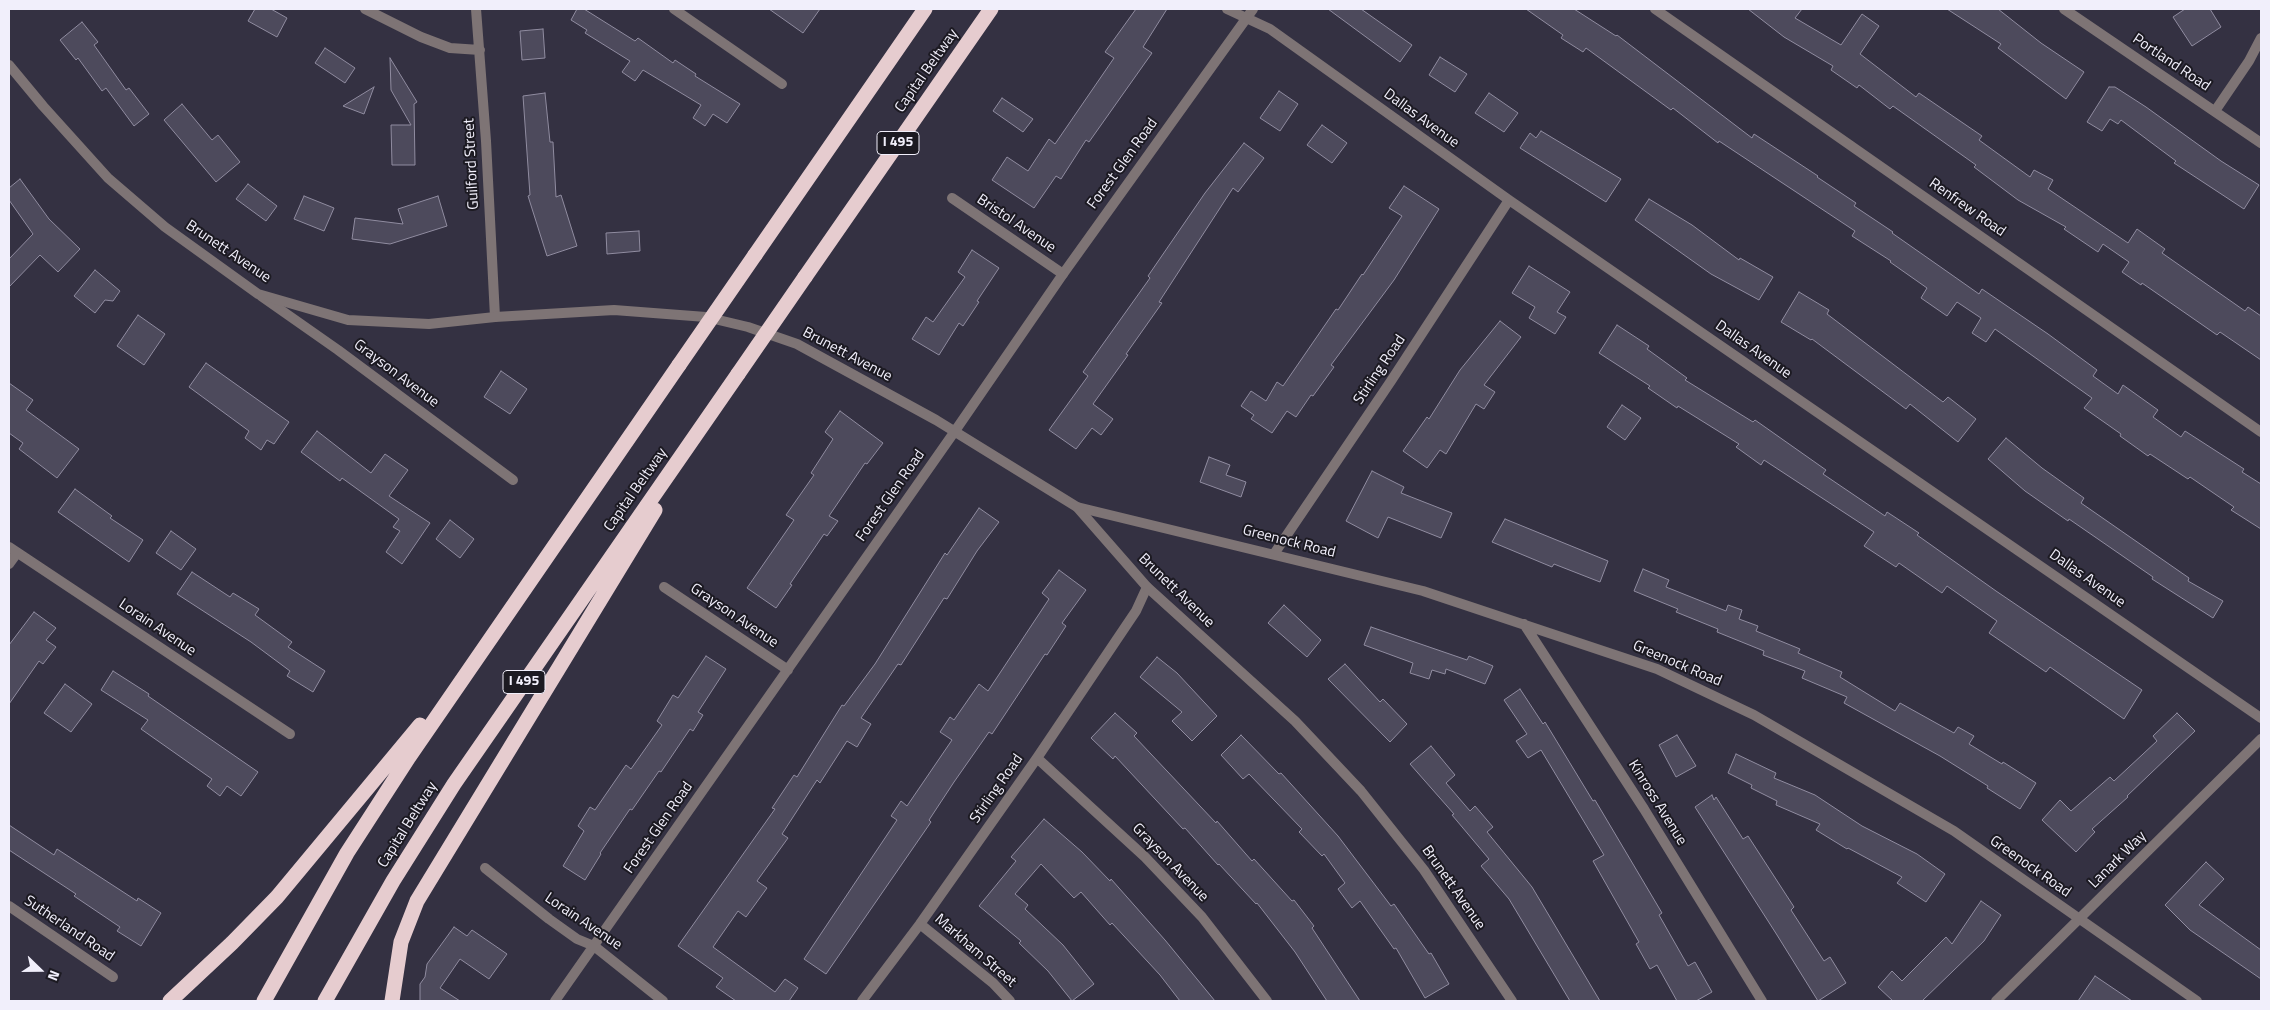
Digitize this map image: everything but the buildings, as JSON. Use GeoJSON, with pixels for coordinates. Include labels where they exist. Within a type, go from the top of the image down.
{"type":"FeatureCollection","features":[{"type":"Feature","properties":{"kind":"highway"},"geometry":{"type":"LineString","coordinates":[[264,1001],[347,853],[408,757],[926,9]]}},
{"type":"Feature","properties":{"kind":"highway","name":"Capital Beltway"},"geometry":{"type":"LineString","coordinates":[[325,1001],[393,881],[454,784],[991,9]]}},
{"type":"Feature","properties":{"kind":"highway"},"geometry":{"type":"LineString","coordinates":[[392,1001],[401,942],[417,901],[738,374]]}},
{"type":"Feature","properties":{"kind":"highway"},"geometry":{"type":"LineString","coordinates":[[170,1001],[232,944],[277,897],[480,652]]}},
{"type":"Feature","properties":{"kind":"street"},"geometry":{"type":"LineString","coordinates":[[366,9],[421,37],[450,48],[480,50]]}},
{"type":"Feature","properties":{"kind":"street","name":"Guilford Street"},"geometry":{"type":"LineString","coordinates":[[476,9],[480,50],[494,317]]}},
{"type":"Feature","properties":{"kind":"street"},"geometry":{"type":"LineString","coordinates":[[674,9],[782,84]]}},
{"type":"Feature","properties":{"kind":"street","name":"Dallas Avenue"},"geometry":{"type":"LineString","coordinates":[[1227,9],[1270,29],[1509,200],[2261,718]]}},
{"type":"Feature","properties":{"kind":"street","name":"Forest Glen Road"},"geometry":{"type":"LineString","coordinates":[[555,1001],[1063,274],[1253,9]]}},
{"type":"Feature","properties":{"kind":"street","name":"Renfrew Road"},"geometry":{"type":"LineString","coordinates":[[1655,9],[2261,432]]}},
{"type":"Feature","properties":{"kind":"street","name":"Portland Road"},"geometry":{"type":"LineString","coordinates":[[2064,9],[2261,143]]}},
{"type":"Feature","properties":{"kind":"street"},"geometry":{"type":"LineString","coordinates":[[2215,111],[2249,61],[2261,38]]}},
{"type":"Feature","properties":{"kind":"street","name":"Brunett Avenue"},"geometry":{"type":"LineString","coordinates":[[9,65],[42,106],[108,178],[165,227],[258,294],[348,320],[430,324],[494,317],[614,310],[706,317],[748,327],[796,344],[955,431],[1077,507],[1147,587],[1295,720],[1361,791],[1424,870],[1512,1001]]}},
{"type":"Feature","properties":{"kind":"street","name":"Bristol Avenue"},"geometry":{"type":"LineString","coordinates":[[952,198],[1063,274]]}},
{"type":"Feature","properties":{"kind":"street","name":"Stirling Road"},"geometry":{"type":"LineString","coordinates":[[1274,554],[1391,381],[1509,200]]}},
{"type":"Feature","properties":{"kind":"street","name":"Grayson Avenue"},"geometry":{"type":"LineString","coordinates":[[258,294],[338,350],[513,480]]}},
{"type":"Feature","properties":{"kind":"street","name":"Greenock Road"},"geometry":{"type":"LineString","coordinates":[[1077,507],[1423,591],[1657,670],[1754,715],[1954,830],[2079,920],[2197,1001]]}},
{"type":"Feature","properties":{"kind":"street"},"geometry":{"type":"LineString","coordinates":[[9,564],[13,550]]}},
{"type":"Feature","properties":{"kind":"street","name":"Lorain Avenue"},"geometry":{"type":"LineString","coordinates":[[13,550],[290,734]]}},
{"type":"Feature","properties":{"kind":"street","name":"Grayson Avenue"},"geometry":{"type":"LineString","coordinates":[[664,587],[788,670]]}},
{"type":"Feature","properties":{"kind":"street","name":"Stirling Road"},"geometry":{"type":"LineString","coordinates":[[862,1001],[920,924],[1037,758],[1136,611],[1147,587]]}},
{"type":"Feature","properties":{"kind":"street","name":"Kinross Avenue"},"geometry":{"type":"LineString","coordinates":[[1524,624],[1644,809],[1762,1001]]}},
{"type":"Feature","properties":{"kind":"street","name":"Lanark Way"},"geometry":{"type":"LineString","coordinates":[[1996,1001],[2261,738]]}},
{"type":"Feature","properties":{"kind":"street","name":"Grayson Avenue"},"geometry":{"type":"LineString","coordinates":[[1037,758],[1145,857],[1202,917],[1267,1001]]}},
{"type":"Feature","properties":{"kind":"street","name":"Lorain Avenue"},"geometry":{"type":"LineString","coordinates":[[485,868],[549,919],[577,939],[594,946],[663,1001]]}},
{"type":"Feature","properties":{"kind":"street","name":"Sutherland Road"},"geometry":{"type":"LineString","coordinates":[[9,906],[113,977]]}},
{"type":"Feature","properties":{"kind":"street","name":"Markham Street"},"geometry":{"type":"LineString","coordinates":[[920,924],[993,983],[1010,1001]]}}]}
